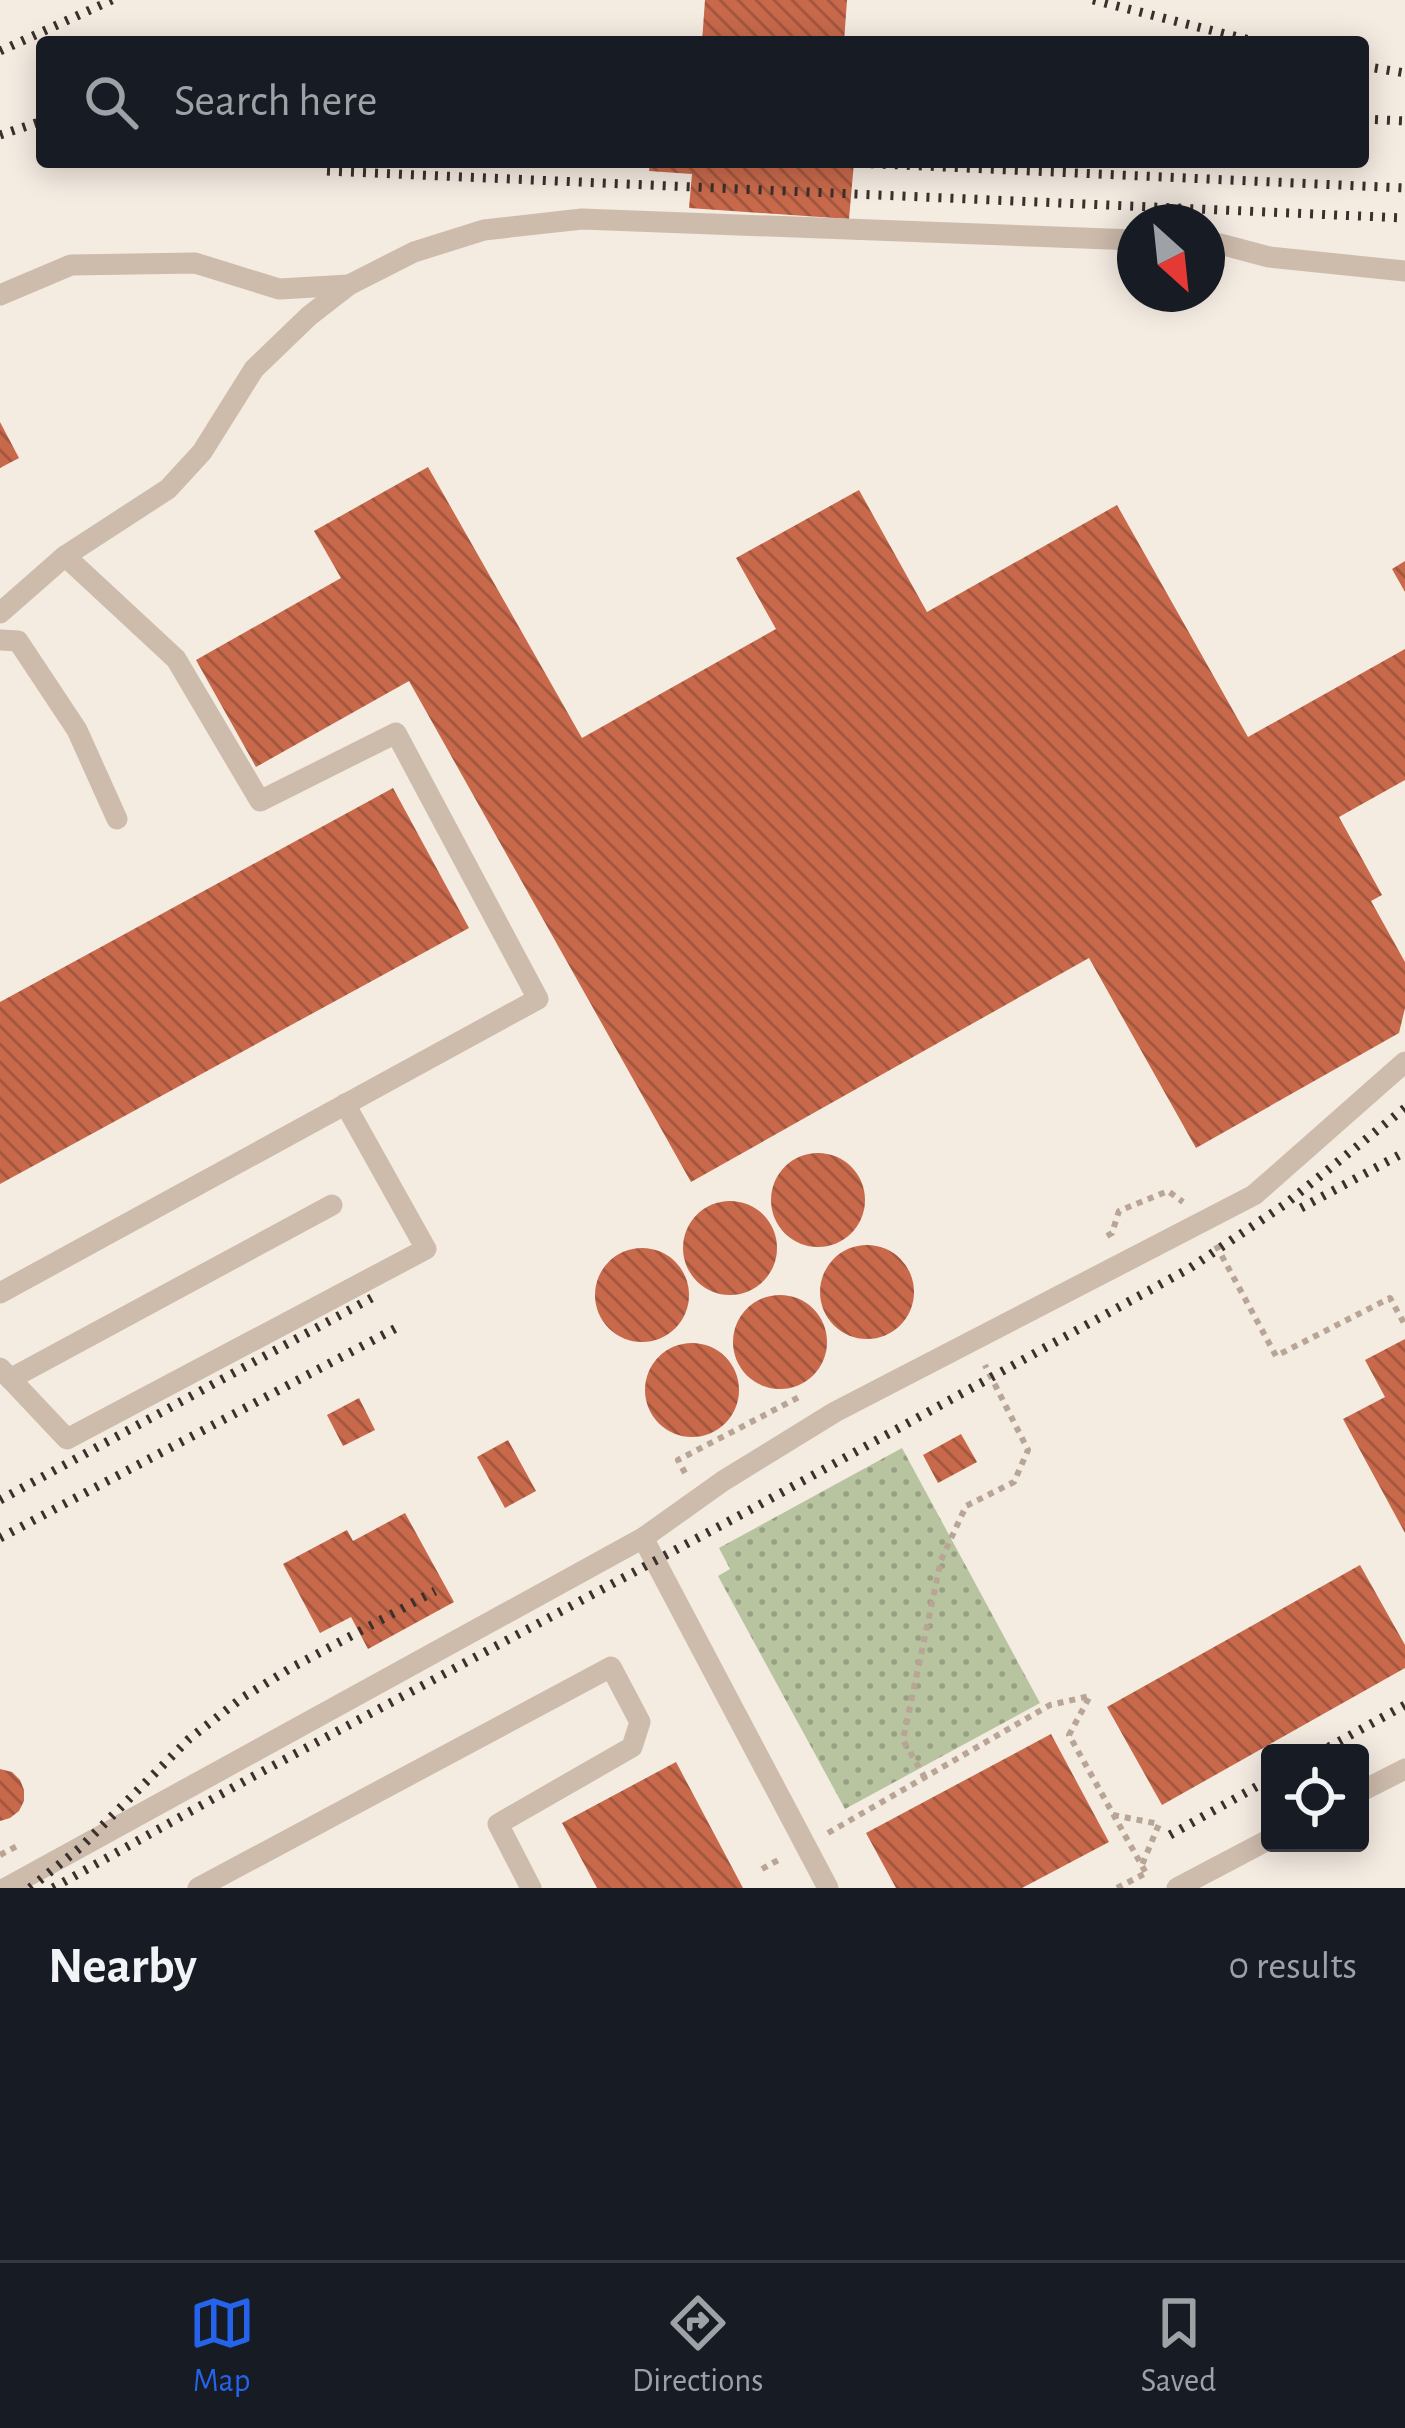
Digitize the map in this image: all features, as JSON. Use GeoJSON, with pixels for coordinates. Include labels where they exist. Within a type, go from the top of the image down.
{"type":"FeatureCollection","features":[{"type":"Feature","properties":{"kind":"lane"},"geometry":{"type":"LineString","coordinates":[[0,613],[65,556],[167,489],[202,452],[254,369],[309,316],[349,285],[414,252],[484,230],[582,219],[1117,239]]}},
{"type":"Feature","properties":{"kind":"lane"},"geometry":{"type":"LineString","coordinates":[[1225,245],[1269,257],[1405,271]]}},
{"type":"Feature","properties":{"kind":"lane"},"geometry":{"type":"LineString","coordinates":[[0,295],[70,265],[195,263],[279,289],[349,285]]}},
{"type":"Feature","properties":{"kind":"lane"},"geometry":{"type":"LineString","coordinates":[[0,1293],[538,999],[396,733],[260,801],[176,659],[65,556]]}},
{"type":"Feature","properties":{"kind":"lane"},"geometry":{"type":"LineString","coordinates":[[0,640],[18,641],[77,730],[117,819]]}},
{"type":"Feature","properties":{"kind":"lane"},"geometry":{"type":"LineString","coordinates":[[6,1888],[643,1538],[723,1481],[835,1412],[1254,1195],[1405,1061]]}},
{"type":"Feature","properties":{"kind":"lane"},"geometry":{"type":"LineString","coordinates":[[332,1205],[5,1373],[67,1439],[425,1250],[345,1104]]}},
{"type":"Feature","properties":{"kind":"lane"},"geometry":{"type":"LineString","coordinates":[[643,1538],[828,1888]]}},
{"type":"Feature","properties":{"kind":"lane"},"geometry":{"type":"LineString","coordinates":[[198,1888],[611,1667],[640,1722],[632,1747],[498,1824],[531,1888]]}},
{"type":"Feature","properties":{"kind":"lane"},"geometry":{"type":"LineString","coordinates":[[1369,1787],[1405,1769]]}},
{"type":"Feature","properties":{"kind":"lane"},"geometry":{"type":"LineString","coordinates":[[1177,1888],[1261,1844]]}},
{"type":"Feature","properties":{"kind":"path"},"geometry":{"type":"LineString","coordinates":[[925,1778],[902,1740],[941,1560],[965,1506],[1014,1482],[1028,1450],[972,1340]]}},
{"type":"Feature","properties":{"kind":"path"},"geometry":{"type":"LineString","coordinates":[[762,1869],[1050,1705],[1090,1696],[1069,1735],[1113,1815],[1144,1869],[1159,1824],[1113,1815]]}},
{"type":"Feature","properties":{"kind":"green space"},"geometry":{"type":"Polygon","coordinates":[[[902,1448],[1040,1703],[845,1809],[718,1576],[730,1569],[719,1548],[902,1448]]]}},
{"type":"Feature","properties":{"kind":"building"},"geometry":{"type":"Polygon","coordinates":[[[705,0],[847,0],[844,36],[702,36],[705,0]]]}},
{"type":"Feature","properties":{"kind":"building"},"geometry":{"type":"Polygon","coordinates":[[[853,168],[849,219],[689,208],[692,174],[649,171],[853,168]]]}},
{"type":"Feature","properties":{"kind":"building"},"geometry":{"type":"Polygon","coordinates":[[[0,422],[19,458],[0,468],[0,422]]]}},
{"type":"Feature","properties":{"kind":"building"},"geometry":{"type":"Polygon","coordinates":[[[428,467],[582,738],[776,629],[736,558],[859,490],[927,612],[1117,505],[1248,737],[1405,649],[1405,780],[1339,817],[1382,895],[1371,901],[1405,962],[1405,1008],[1399,1033],[1196,1148],[1089,958],[691,1182],[409,681],[256,767],[196,660],[341,578],[314,531],[428,467]]]}},
{"type":"Feature","properties":{"kind":"building"},"geometry":{"type":"Polygon","coordinates":[[[1405,561],[1405,592],[1392,569],[1405,561]]]}},
{"type":"Feature","properties":{"kind":"building"},"geometry":{"type":"Polygon","coordinates":[[[393,788],[469,928],[0,1184],[0,1002],[393,788]]]}},
{"type":"Feature","properties":{"kind":"building"},"geometry":{"type":"Polygon","coordinates":[[[818,1153],[851,1167],[865,1200],[851,1233],[818,1247],[785,1233],[771,1200],[785,1167],[818,1153]]]}},
{"type":"Feature","properties":{"kind":"building"},"geometry":{"type":"Polygon","coordinates":[[[730,1201],[763,1215],[777,1248],[763,1281],[730,1295],[697,1281],[683,1248],[697,1215],[730,1201]]]}},
{"type":"Feature","properties":{"kind":"building"},"geometry":{"type":"Polygon","coordinates":[[[867,1245],[900,1259],[914,1292],[900,1325],[867,1339],[834,1325],[820,1292],[834,1259],[867,1245]]]}},
{"type":"Feature","properties":{"kind":"building"},"geometry":{"type":"Polygon","coordinates":[[[642,1248],[675,1262],[689,1295],[675,1328],[642,1342],[609,1328],[595,1295],[609,1262],[642,1248]]]}},
{"type":"Feature","properties":{"kind":"building"},"geometry":{"type":"Polygon","coordinates":[[[780,1295],[813,1309],[827,1342],[813,1375],[780,1389],[747,1375],[733,1342],[747,1309],[780,1295]]]}},
{"type":"Feature","properties":{"kind":"building"},"geometry":{"type":"Polygon","coordinates":[[[1405,1339],[1405,1533],[1343,1419],[1385,1397],[1365,1360],[1405,1339]]]}},
{"type":"Feature","properties":{"kind":"building"},"geometry":{"type":"Polygon","coordinates":[[[692,1343],[725,1357],[739,1390],[725,1423],[692,1437],[659,1423],[645,1390],[659,1357],[692,1343]]]}},
{"type":"Feature","properties":{"kind":"building"},"geometry":{"type":"Polygon","coordinates":[[[359,1398],[375,1430],[343,1446],[327,1415],[359,1398]]]}},
{"type":"Feature","properties":{"kind":"building"},"geometry":{"type":"Polygon","coordinates":[[[961,1434],[977,1462],[938,1483],[923,1455],[961,1434]]]}},
{"type":"Feature","properties":{"kind":"building"},"geometry":{"type":"Polygon","coordinates":[[[508,1440],[536,1491],[505,1508],[477,1457],[508,1440]]]}},
{"type":"Feature","properties":{"kind":"building"},"geometry":{"type":"Polygon","coordinates":[[[405,1513],[454,1602],[368,1649],[351,1617],[320,1633],[283,1564],[347,1530],[353,1541],[405,1513]]]}},
{"type":"Feature","properties":{"kind":"building"},"geometry":{"type":"Polygon","coordinates":[[[1360,1565],[1405,1645],[1405,1668],[1270,1744],[1261,1744],[1261,1749],[1162,1805],[1107,1707],[1360,1565]]]}},
{"type":"Feature","properties":{"kind":"building"},"geometry":{"type":"Polygon","coordinates":[[[1051,1734],[1109,1842],[1022,1888],[896,1888],[866,1833],[1051,1734]]]}},
{"type":"Feature","properties":{"kind":"building"},"geometry":{"type":"Polygon","coordinates":[[[676,1762],[743,1888],[597,1888],[562,1823],[676,1762]]]}},
{"type":"Feature","properties":{"kind":"building"},"geometry":{"type":"Polygon","coordinates":[[[0,1769],[20,1780],[24,1801],[19,1811],[0,1821],[0,1769]]]}},
{"type":"Feature","properties":{"kind":"railway"},"geometry":{"type":"LineString","coordinates":[[0,51],[112,0]]}},
{"type":"Feature","properties":{"kind":"railway"},"geometry":{"type":"LineString","coordinates":[[1093,0],[1234,36]]}},
{"type":"Feature","properties":{"kind":"railway"},"geometry":{"type":"LineString","coordinates":[[1369,67],[1405,73]]}},
{"type":"Feature","properties":{"kind":"railway"},"geometry":{"type":"LineString","coordinates":[[1369,119],[1405,121]]}},
{"type":"Feature","properties":{"kind":"railway"},"geometry":{"type":"LineString","coordinates":[[0,135],[36,123]]}},
{"type":"Feature","properties":{"kind":"railway"},"geometry":{"type":"LineString","coordinates":[[967,168],[1405,188]]}},
{"type":"Feature","properties":{"kind":"railway"},"geometry":{"type":"LineString","coordinates":[[327,171],[1405,218]]}},
{"type":"Feature","properties":{"kind":"railway"},"geometry":{"type":"LineString","coordinates":[[53,1888],[1190,1268],[1284,1205],[1405,1108]]}},
{"type":"Feature","properties":{"kind":"railway"},"geometry":{"type":"LineString","coordinates":[[1301,1208],[1405,1152]]}},
{"type":"Feature","properties":{"kind":"railway"},"geometry":{"type":"LineString","coordinates":[[0,1500],[377,1295]]}},
{"type":"Feature","properties":{"kind":"railway"},"geometry":{"type":"LineString","coordinates":[[0,1538],[398,1327]]}},
{"type":"Feature","properties":{"kind":"railway"},"geometry":{"type":"LineString","coordinates":[[30,1888],[81,1847],[189,1739],[242,1698],[435,1591]]}},
{"type":"Feature","properties":{"kind":"railway"},"geometry":{"type":"LineString","coordinates":[[1334,1744],[1405,1705]]}},
{"type":"Feature","properties":{"kind":"railway"},"geometry":{"type":"LineString","coordinates":[[1170,1835],[1261,1784]]}}]}
